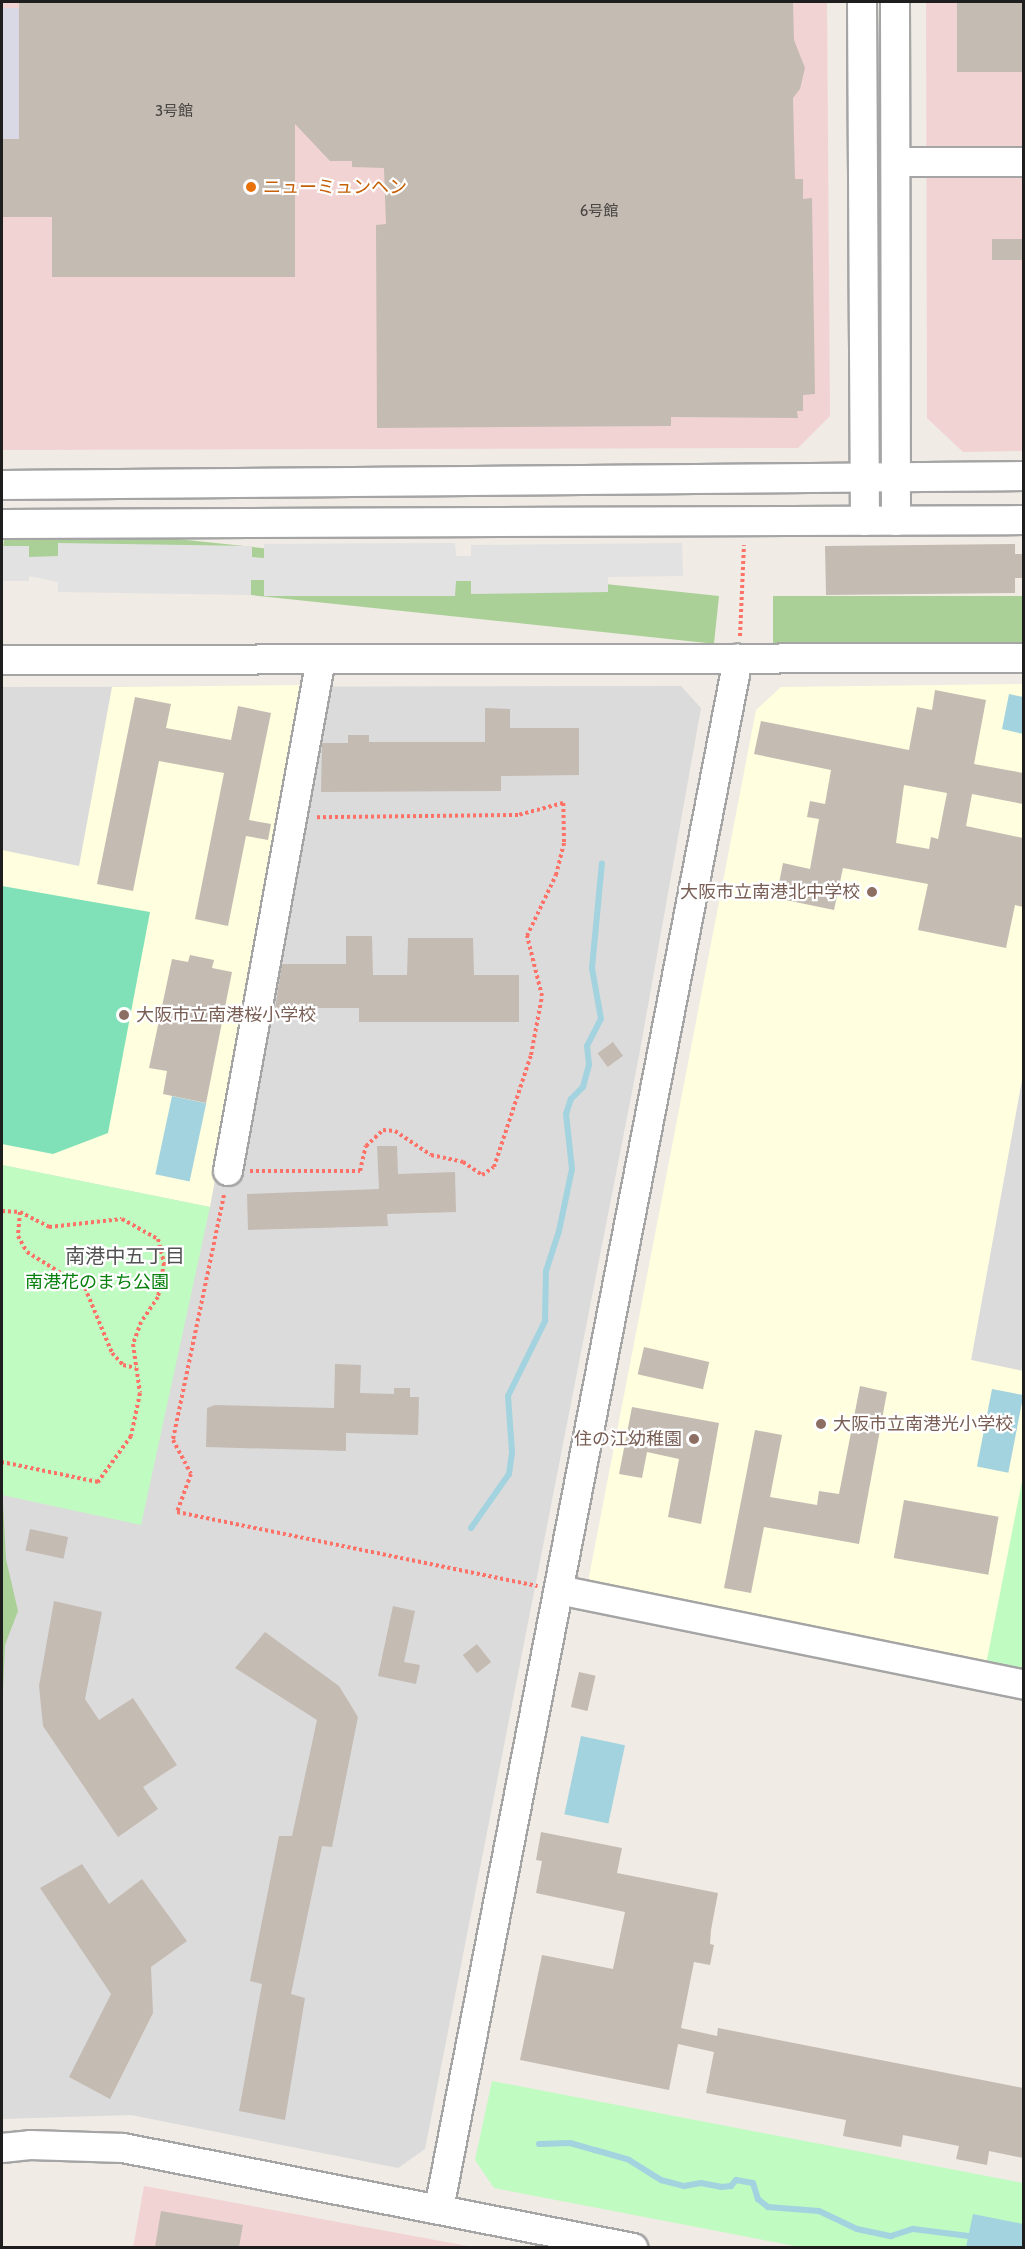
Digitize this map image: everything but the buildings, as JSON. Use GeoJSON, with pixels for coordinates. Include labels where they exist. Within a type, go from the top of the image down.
{"type":"FeatureCollection","features":[{"type":"Feature","properties":{"kind":"street"},"geometry":{"type":"LineString","coordinates":[[862,2],[865,521]]}},
{"type":"Feature","properties":{"kind":"street"},"geometry":{"type":"LineString","coordinates":[[895,2],[896,521]]}},
{"type":"Feature","properties":{"kind":"street"},"geometry":{"type":"LineString","coordinates":[[897,162],[1023,162]]}},
{"type":"Feature","properties":{"kind":"street"},"geometry":{"type":"LineString","coordinates":[[2,485],[1023,476]]}},
{"type":"Feature","properties":{"kind":"street"},"geometry":{"type":"LineString","coordinates":[[2,524],[745,523],[1023,520]]}},
{"type":"Feature","properties":{"kind":"street"},"geometry":{"type":"LineString","coordinates":[[2,660],[1023,658]]}},
{"type":"Feature","properties":{"kind":"street"},"geometry":{"type":"LineString","coordinates":[[228,1171],[321,659]]}},
{"type":"Feature","properties":{"kind":"street"},"geometry":{"type":"LineString","coordinates":[[440,2209],[738,659]]}},
{"type":"Feature","properties":{"kind":"street"},"geometry":{"type":"LineString","coordinates":[[559,1590],[1023,1685]]}},
{"type":"Feature","properties":{"kind":"street"},"geometry":{"type":"LineString","coordinates":[[2,2148],[30,2145],[123,2148],[633,2247]]}},
{"type":"Feature","properties":{"kind":"path"},"geometry":{"type":"LineString","coordinates":[[738,659],[744,599],[745,523]]}},
{"type":"Feature","properties":{"kind":"path"},"geometry":{"type":"LineString","coordinates":[[291,817],[518,815],[563,803],[564,842],[556,875],[527,936],[542,996],[527,1066],[494,1167],[482,1175],[463,1162],[430,1155],[395,1131],[383,1130],[366,1146],[360,1171],[228,1171],[172,1440],[191,1474],[177,1512],[559,1590]]}},
{"type":"Feature","properties":{"kind":"path"},"geometry":{"type":"LineString","coordinates":[[2,1211],[20,1212],[49,1227],[122,1219],[158,1239],[164,1263],[159,1297],[141,1322],[133,1344],[140,1393],[131,1436],[98,1482],[2,1462]]}},
{"type":"Feature","properties":{"kind":"path"},"geometry":{"type":"LineString","coordinates":[[20,1212],[18,1236],[27,1252],[85,1288],[112,1353],[123,1365],[136,1368]]}},
{"type":"Feature","properties":{"kind":"shaded area"},"geometry":{"type":"Polygon","coordinates":[[[2,2],[827,2],[830,416],[798,448],[2,450],[2,2]]]}},
{"type":"Feature","properties":{"kind":"shaded area"},"geometry":{"type":"Polygon","coordinates":[[[926,2],[1023,2],[1023,451],[963,452],[927,418],[926,2]]]}},
{"type":"Feature","properties":{"kind":"shaded area"},"geometry":{"type":"Polygon","coordinates":[[[2,8],[19,8],[19,139],[2,139],[2,8]]]}},
{"type":"Feature","properties":{"kind":"shaded area"},"geometry":{"type":"Polygon","coordinates":[[[58,543],[252,546],[252,557],[264,558],[264,544],[455,543],[456,556],[471,556],[471,545],[682,543],[683,576],[608,577],[608,592],[471,594],[471,581],[456,581],[455,596],[264,596],[264,580],[251,580],[251,595],[58,592],[58,582],[29,576],[29,581],[2,581],[2,546],[29,546],[29,557],[58,556],[58,543]]]}},
{"type":"Feature","properties":{"kind":"shaded area"},"geometry":{"type":"Polygon","coordinates":[[[1023,684],[1023,1074],[971,1360],[1023,1371],[1024,1476],[985,1670],[587,1587],[756,710],[781,687],[1023,684]]]}},
{"type":"Feature","properties":{"kind":"shaded area","name":"大阪市立南港桜小学校"},"geometry":{"type":"Polygon","coordinates":[[[307,685],[210,1207],[2,1165],[2,850],[79,866],[112,687],[307,685]]]}},
{"type":"Feature","properties":{"kind":"shaded area"},"geometry":{"type":"Polygon","coordinates":[[[681,686],[701,708],[639,1056],[425,2149],[398,2168],[131,2115],[2,2119],[2,687],[681,686]]]}},
{"type":"Feature","properties":{"kind":"shaded area"},"geometry":{"type":"Polygon","coordinates":[[[1023,1074],[1023,1371],[971,1360],[1023,1074]]]}},
{"type":"Feature","properties":{"kind":"shaded area"},"geometry":{"type":"Polygon","coordinates":[[[144,2186],[473,2247],[133,2248],[144,2186]]]}},
{"type":"Feature","properties":{"kind":"green space"},"geometry":{"type":"Polygon","coordinates":[[[6,521],[719,596],[714,644],[2,569],[6,521]]]}},
{"type":"Feature","properties":{"kind":"green space"},"geometry":{"type":"Polygon","coordinates":[[[773,596],[1023,596],[1023,644],[773,644],[773,596]]]}},
{"type":"Feature","properties":{"kind":"green space"},"geometry":{"type":"Polygon","coordinates":[[[2,886],[150,912],[108,1133],[53,1154],[2,1144],[2,886]]]}},
{"type":"Feature","properties":{"kind":"green space","name":"南港花のまち公園"},"geometry":{"type":"Polygon","coordinates":[[[2,1165],[210,1207],[141,1525],[2,1495],[2,1165]]]}},
{"type":"Feature","properties":{"kind":"green space"},"geometry":{"type":"Polygon","coordinates":[[[1023,1476],[1023,1677],[985,1670],[1023,1476]]]}},
{"type":"Feature","properties":{"kind":"green space"},"geometry":{"type":"Polygon","coordinates":[[[2,1484],[6,1559],[18,1611],[5,1645],[2,1716],[2,1484]]]}},
{"type":"Feature","properties":{"kind":"green space"},"geometry":{"type":"Polygon","coordinates":[[[492,2081],[1023,2183],[1023,2247],[800,2247],[494,2188],[475,2160],[492,2081]]]}},
{"type":"Feature","properties":{"kind":"water"},"geometry":{"type":"Polygon","coordinates":[[[1009,694],[1023,697],[1023,734],[1002,729],[1009,694]]]}},
{"type":"Feature","properties":{"kind":"water"},"geometry":{"type":"Polygon","coordinates":[[[172,1096],[206,1103],[190,1182],[155,1174],[172,1096]]]}},
{"type":"Feature","properties":{"kind":"water"},"geometry":{"type":"Polygon","coordinates":[[[992,1389],[1023,1395],[1008,1473],[977,1467],[992,1389]]]}},
{"type":"Feature","properties":{"kind":"water"},"geometry":{"type":"Polygon","coordinates":[[[581,1736],[625,1745],[608,1824],[564,1814],[581,1736]]]}},
{"type":"Feature","properties":{"kind":"water"},"geometry":{"type":"Polygon","coordinates":[[[973,2214],[1023,2224],[1023,2247],[966,2247],[973,2214]]]}},
{"type":"Feature","properties":{"kind":"waterway"},"geometry":{"type":"LineString","coordinates":[[471,1528],[509,1474],[512,1452],[508,1396],[545,1321],[546,1271],[559,1231],[572,1169],[566,1114],[571,1099],[583,1087],[589,1065],[587,1046],[601,1019],[592,968],[602,863]]}},
{"type":"Feature","properties":{"kind":"waterway"},"geometry":{"type":"LineString","coordinates":[[539,2144],[570,2143],[595,2150],[629,2160],[661,2180],[684,2186],[701,2183],[721,2187],[731,2186],[736,2180],[753,2183],[758,2199],[768,2207],[819,2211],[857,2229],[891,2236],[913,2229],[969,2236]]}},
{"type":"Feature","properties":{"kind":"place","name":"ニューミュンヘン"},"geometry":{"type":"Point","coordinates":[251,187]}},
{"type":"Feature","properties":{"kind":"place","name":"大阪市立南港北中学校"},"geometry":{"type":"Point","coordinates":[872,892]}},
{"type":"Feature","properties":{"kind":"place","name":"大阪市立南港桜小学校"},"geometry":{"type":"Point","coordinates":[124,1015]}},
{"type":"Feature","properties":{"kind":"place","name":"大阪市立南港光小学校"},"geometry":{"type":"Point","coordinates":[821,1424]}},
{"type":"Feature","properties":{"kind":"place","name":"住の江幼稚園"},"geometry":{"type":"Point","coordinates":[694,1439]}},
{"type":"Feature","properties":{"kind":"district","name":"南港中五丁目"},"geometry":{"type":"Point","coordinates":[125,1256]}}]}
